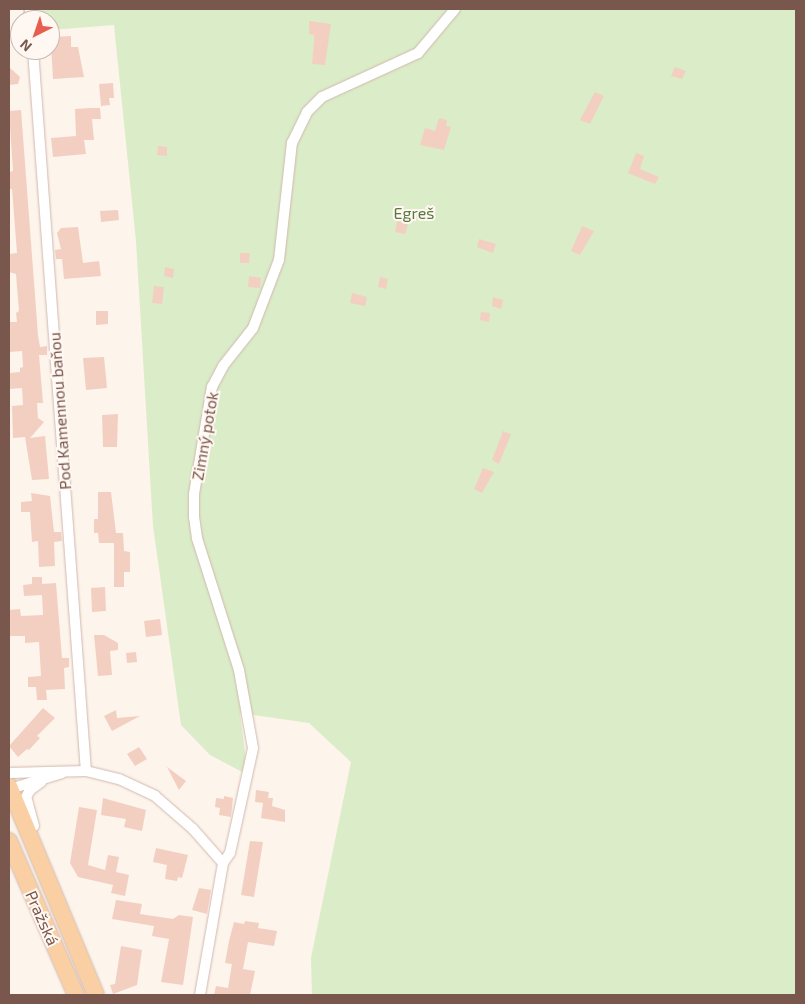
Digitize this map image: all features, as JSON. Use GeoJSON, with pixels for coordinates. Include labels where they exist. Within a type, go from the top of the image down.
{"type":"FeatureCollection","features":[{"type":"Feature","properties":{"kind":"main road","name":"Pražská"},"geometry":{"type":"LineString","coordinates":[[9,783],[96,995]]}},
{"type":"Feature","properties":{"kind":"main road","name":"Pražská"},"geometry":{"type":"LineString","coordinates":[[9,841],[76,995]]}},
{"type":"Feature","properties":{"kind":"street","name":"Zimný potok"},"geometry":{"type":"LineString","coordinates":[[223,863],[230,853],[252,748],[239,670],[197,538],[194,517],[194,494],[212,387],[223,366],[253,328],[279,260],[292,143],[306,112],[322,97],[418,52],[455,9]]}},
{"type":"Feature","properties":{"kind":"street","name":"Pod Kamennou baňou"},"geometry":{"type":"LineString","coordinates":[[34,60],[86,771]]}},
{"type":"Feature","properties":{"kind":"street"},"geometry":{"type":"LineString","coordinates":[[9,783],[68,771],[86,771],[119,779],[154,796],[193,829],[223,863],[200,995]]}},
{"type":"Feature","properties":{"kind":"street"},"geometry":{"type":"LineString","coordinates":[[9,783],[41,782],[68,771]]}},
{"type":"Feature","properties":{"kind":"street","name":"Pražská"},"geometry":{"type":"LineString","coordinates":[[41,782],[30,790],[26,802],[51,867],[66,920]]}},
{"type":"Feature","properties":{"kind":"green space","name":"Egreš"},"geometry":{"type":"Polygon","coordinates":[[[796,9],[796,995],[312,995],[311,958],[351,762],[309,723],[240,713],[248,775],[210,755],[181,725],[153,526],[136,241],[114,25],[60,29],[60,10],[23,10],[796,9]]]}},
{"type":"Feature","properties":{"kind":"building"},"geometry":{"type":"Polygon","coordinates":[[[309,21],[331,24],[325,65],[312,64],[314,35],[309,34],[309,21]]]}},
{"type":"Feature","properties":{"kind":"building"},"geometry":{"type":"Polygon","coordinates":[[[71,36],[71,47],[78,47],[84,77],[53,79],[52,60],[60,60],[60,37],[71,36]]]}},
{"type":"Feature","properties":{"kind":"building"},"geometry":{"type":"Polygon","coordinates":[[[9,67],[20,77],[18,84],[9,85],[9,67]]]}},
{"type":"Feature","properties":{"kind":"building"},"geometry":{"type":"Polygon","coordinates":[[[675,67],[686,71],[682,79],[671,76],[675,67]]]}},
{"type":"Feature","properties":{"kind":"building"},"geometry":{"type":"Polygon","coordinates":[[[113,83],[114,98],[109,98],[110,105],[101,106],[99,84],[113,83]]]}},
{"type":"Feature","properties":{"kind":"building"},"geometry":{"type":"Polygon","coordinates":[[[595,92],[604,96],[590,124],[580,120],[595,92]]]}},
{"type":"Feature","properties":{"kind":"building"},"geometry":{"type":"Polygon","coordinates":[[[100,108],[101,119],[92,119],[94,140],[84,140],[86,154],[53,157],[51,138],[76,136],[75,109],[100,108]]]}},
{"type":"Feature","properties":{"kind":"building"},"geometry":{"type":"Polygon","coordinates":[[[21,110],[38,335],[40,347],[47,346],[47,355],[39,355],[43,403],[37,403],[38,418],[44,422],[30,438],[45,436],[49,479],[32,480],[25,437],[13,438],[12,406],[23,405],[22,388],[9,389],[9,373],[20,372],[20,368],[23,367],[22,351],[10,352],[9,340],[9,322],[17,322],[16,313],[19,311],[16,274],[9,272],[9,254],[17,253],[12,189],[9,189],[9,172],[13,171],[9,111],[21,110]]]}},
{"type":"Feature","properties":{"kind":"building"},"geometry":{"type":"Polygon","coordinates":[[[439,118],[447,120],[446,126],[451,127],[444,150],[420,145],[425,128],[435,131],[439,118]]]}},
{"type":"Feature","properties":{"kind":"building"},"geometry":{"type":"Polygon","coordinates":[[[158,146],[167,147],[167,156],[157,155],[158,146]]]}},
{"type":"Feature","properties":{"kind":"building"},"geometry":{"type":"Polygon","coordinates":[[[636,153],[644,156],[640,169],[659,177],[655,184],[628,173],[636,153]]]}},
{"type":"Feature","properties":{"kind":"building"},"geometry":{"type":"Polygon","coordinates":[[[118,210],[119,220],[101,222],[100,211],[118,210]]]}},
{"type":"Feature","properties":{"kind":"building"},"geometry":{"type":"Polygon","coordinates":[[[397,221],[408,224],[405,234],[395,232],[397,221]]]}},
{"type":"Feature","properties":{"kind":"building"},"geometry":{"type":"Polygon","coordinates":[[[582,226],[594,231],[580,255],[571,251],[582,226]]]}},
{"type":"Feature","properties":{"kind":"building"},"geometry":{"type":"Polygon","coordinates":[[[78,227],[83,263],[99,261],[101,276],[64,279],[62,259],[56,259],[55,250],[61,249],[57,233],[61,228],[78,227]]]}},
{"type":"Feature","properties":{"kind":"building"},"geometry":{"type":"Polygon","coordinates":[[[479,239],[496,244],[493,253],[477,247],[479,239]]]}},
{"type":"Feature","properties":{"kind":"building"},"geometry":{"type":"Polygon","coordinates":[[[240,253],[250,253],[249,263],[240,263],[240,253]]]}},
{"type":"Feature","properties":{"kind":"building"},"geometry":{"type":"Polygon","coordinates":[[[165,267],[174,269],[173,278],[164,276],[165,267]]]}},
{"type":"Feature","properties":{"kind":"building"},"geometry":{"type":"Polygon","coordinates":[[[249,276],[261,278],[260,288],[248,287],[249,276]]]}},
{"type":"Feature","properties":{"kind":"building"},"geometry":{"type":"Polygon","coordinates":[[[380,277],[388,279],[386,289],[378,287],[380,277]]]}},
{"type":"Feature","properties":{"kind":"building"},"geometry":{"type":"Polygon","coordinates":[[[154,286],[164,287],[162,304],[152,303],[154,286]]]}},
{"type":"Feature","properties":{"kind":"building"},"geometry":{"type":"Polygon","coordinates":[[[352,293],[367,297],[365,306],[350,303],[352,293]]]}},
{"type":"Feature","properties":{"kind":"building"},"geometry":{"type":"Polygon","coordinates":[[[493,297],[503,300],[501,309],[492,306],[493,297]]]}},
{"type":"Feature","properties":{"kind":"building"},"geometry":{"type":"Polygon","coordinates":[[[96,311],[108,311],[108,324],[96,325],[96,311]]]}},
{"type":"Feature","properties":{"kind":"building"},"geometry":{"type":"Polygon","coordinates":[[[481,312],[490,313],[489,322],[480,320],[481,312]]]}},
{"type":"Feature","properties":{"kind":"building"},"geometry":{"type":"Polygon","coordinates":[[[104,357],[107,388],[86,390],[83,358],[104,357]]]}},
{"type":"Feature","properties":{"kind":"building"},"geometry":{"type":"Polygon","coordinates":[[[118,414],[117,447],[103,447],[102,415],[118,414]]]}},
{"type":"Feature","properties":{"kind":"building"},"geometry":{"type":"Polygon","coordinates":[[[503,431],[511,434],[499,464],[492,460],[503,431]]]}},
{"type":"Feature","properties":{"kind":"building"},"geometry":{"type":"Polygon","coordinates":[[[483,468],[494,472],[482,493],[474,489],[483,468]]]}},
{"type":"Feature","properties":{"kind":"building"},"geometry":{"type":"Polygon","coordinates":[[[98,492],[111,492],[116,533],[123,533],[124,551],[130,552],[130,572],[124,572],[124,587],[114,587],[114,543],[99,543],[98,533],[94,533],[94,519],[98,519],[98,492]]]}},
{"type":"Feature","properties":{"kind":"building"},"geometry":{"type":"Polygon","coordinates":[[[31,493],[50,496],[54,532],[61,532],[62,541],[54,542],[55,566],[39,567],[38,541],[32,542],[30,512],[21,512],[21,502],[32,501],[31,493]]]}},
{"type":"Feature","properties":{"kind":"building"},"geometry":{"type":"Polygon","coordinates":[[[32,577],[42,577],[42,584],[56,583],[62,658],[69,658],[69,667],[64,668],[65,689],[46,690],[47,700],[37,700],[36,687],[28,687],[28,677],[41,676],[39,642],[25,643],[25,636],[9,636],[9,610],[20,609],[21,616],[43,615],[42,595],[24,596],[23,585],[32,584],[32,577]]]}},
{"type":"Feature","properties":{"kind":"building"},"geometry":{"type":"Polygon","coordinates":[[[105,587],[106,611],[92,612],[91,588],[105,587]]]}},
{"type":"Feature","properties":{"kind":"building"},"geometry":{"type":"Polygon","coordinates":[[[160,619],[162,635],[146,637],[144,621],[160,619]]]}},
{"type":"Feature","properties":{"kind":"building"},"geometry":{"type":"Polygon","coordinates":[[[94,635],[104,635],[118,643],[118,650],[110,651],[112,675],[98,676],[94,635]]]}},
{"type":"Feature","properties":{"kind":"building"},"geometry":{"type":"Polygon","coordinates":[[[136,652],[137,662],[127,663],[126,653],[136,652]]]}},
{"type":"Feature","properties":{"kind":"building"},"geometry":{"type":"Polygon","coordinates":[[[43,708],[55,718],[37,736],[40,738],[29,750],[27,749],[18,757],[9,746],[43,708]]]}},
{"type":"Feature","properties":{"kind":"building"},"geometry":{"type":"Polygon","coordinates":[[[116,710],[117,718],[140,716],[112,731],[104,716],[116,710]]]}},
{"type":"Feature","properties":{"kind":"building"},"geometry":{"type":"Polygon","coordinates":[[[139,747],[147,759],[135,766],[127,754],[139,747]]]}},
{"type":"Feature","properties":{"kind":"building"},"geometry":{"type":"Polygon","coordinates":[[[167,767],[186,781],[179,790],[167,767]]]}},
{"type":"Feature","properties":{"kind":"building"},"geometry":{"type":"Polygon","coordinates":[[[256,790],[269,792],[268,798],[273,798],[272,806],[285,810],[285,822],[261,818],[263,803],[255,802],[256,790]]]}},
{"type":"Feature","properties":{"kind":"building"},"geometry":{"type":"Polygon","coordinates":[[[224,796],[233,798],[231,817],[219,815],[220,808],[215,807],[216,798],[224,799],[224,796]]]}},
{"type":"Feature","properties":{"kind":"building"},"geometry":{"type":"Polygon","coordinates":[[[103,798],[146,810],[142,831],[124,827],[126,819],[101,815],[103,798]]]}},
{"type":"Feature","properties":{"kind":"building"},"geometry":{"type":"Polygon","coordinates":[[[79,807],[97,810],[88,865],[105,870],[108,855],[119,857],[116,872],[129,875],[125,896],[111,893],[113,885],[78,877],[70,863],[79,807]]]}},
{"type":"Feature","properties":{"kind":"building"},"geometry":{"type":"Polygon","coordinates":[[[250,841],[263,842],[254,897],[241,895],[250,841]]]}},
{"type":"Feature","properties":{"kind":"building"},"geometry":{"type":"Polygon","coordinates":[[[156,848],[188,855],[182,878],[178,877],[177,881],[165,879],[167,865],[153,862],[156,848]]]}},
{"type":"Feature","properties":{"kind":"building"},"geometry":{"type":"Polygon","coordinates":[[[199,888],[211,890],[207,914],[192,910],[199,888]]]}},
{"type":"Feature","properties":{"kind":"building"},"geometry":{"type":"Polygon","coordinates":[[[116,900],[142,904],[140,914],[173,919],[179,915],[193,917],[183,985],[161,982],[169,939],[152,936],[154,926],[112,919],[116,900]]]}},
{"type":"Feature","properties":{"kind":"building"},"geometry":{"type":"Polygon","coordinates":[[[245,921],[259,923],[258,928],[277,931],[274,946],[248,942],[243,969],[255,971],[250,995],[214,995],[216,986],[228,988],[232,964],[225,963],[229,941],[234,922],[244,924],[245,921]]]}},
{"type":"Feature","properties":{"kind":"building"},"geometry":{"type":"Polygon","coordinates":[[[121,946],[142,950],[137,985],[113,994],[110,985],[115,984],[121,946]]]}}]}
